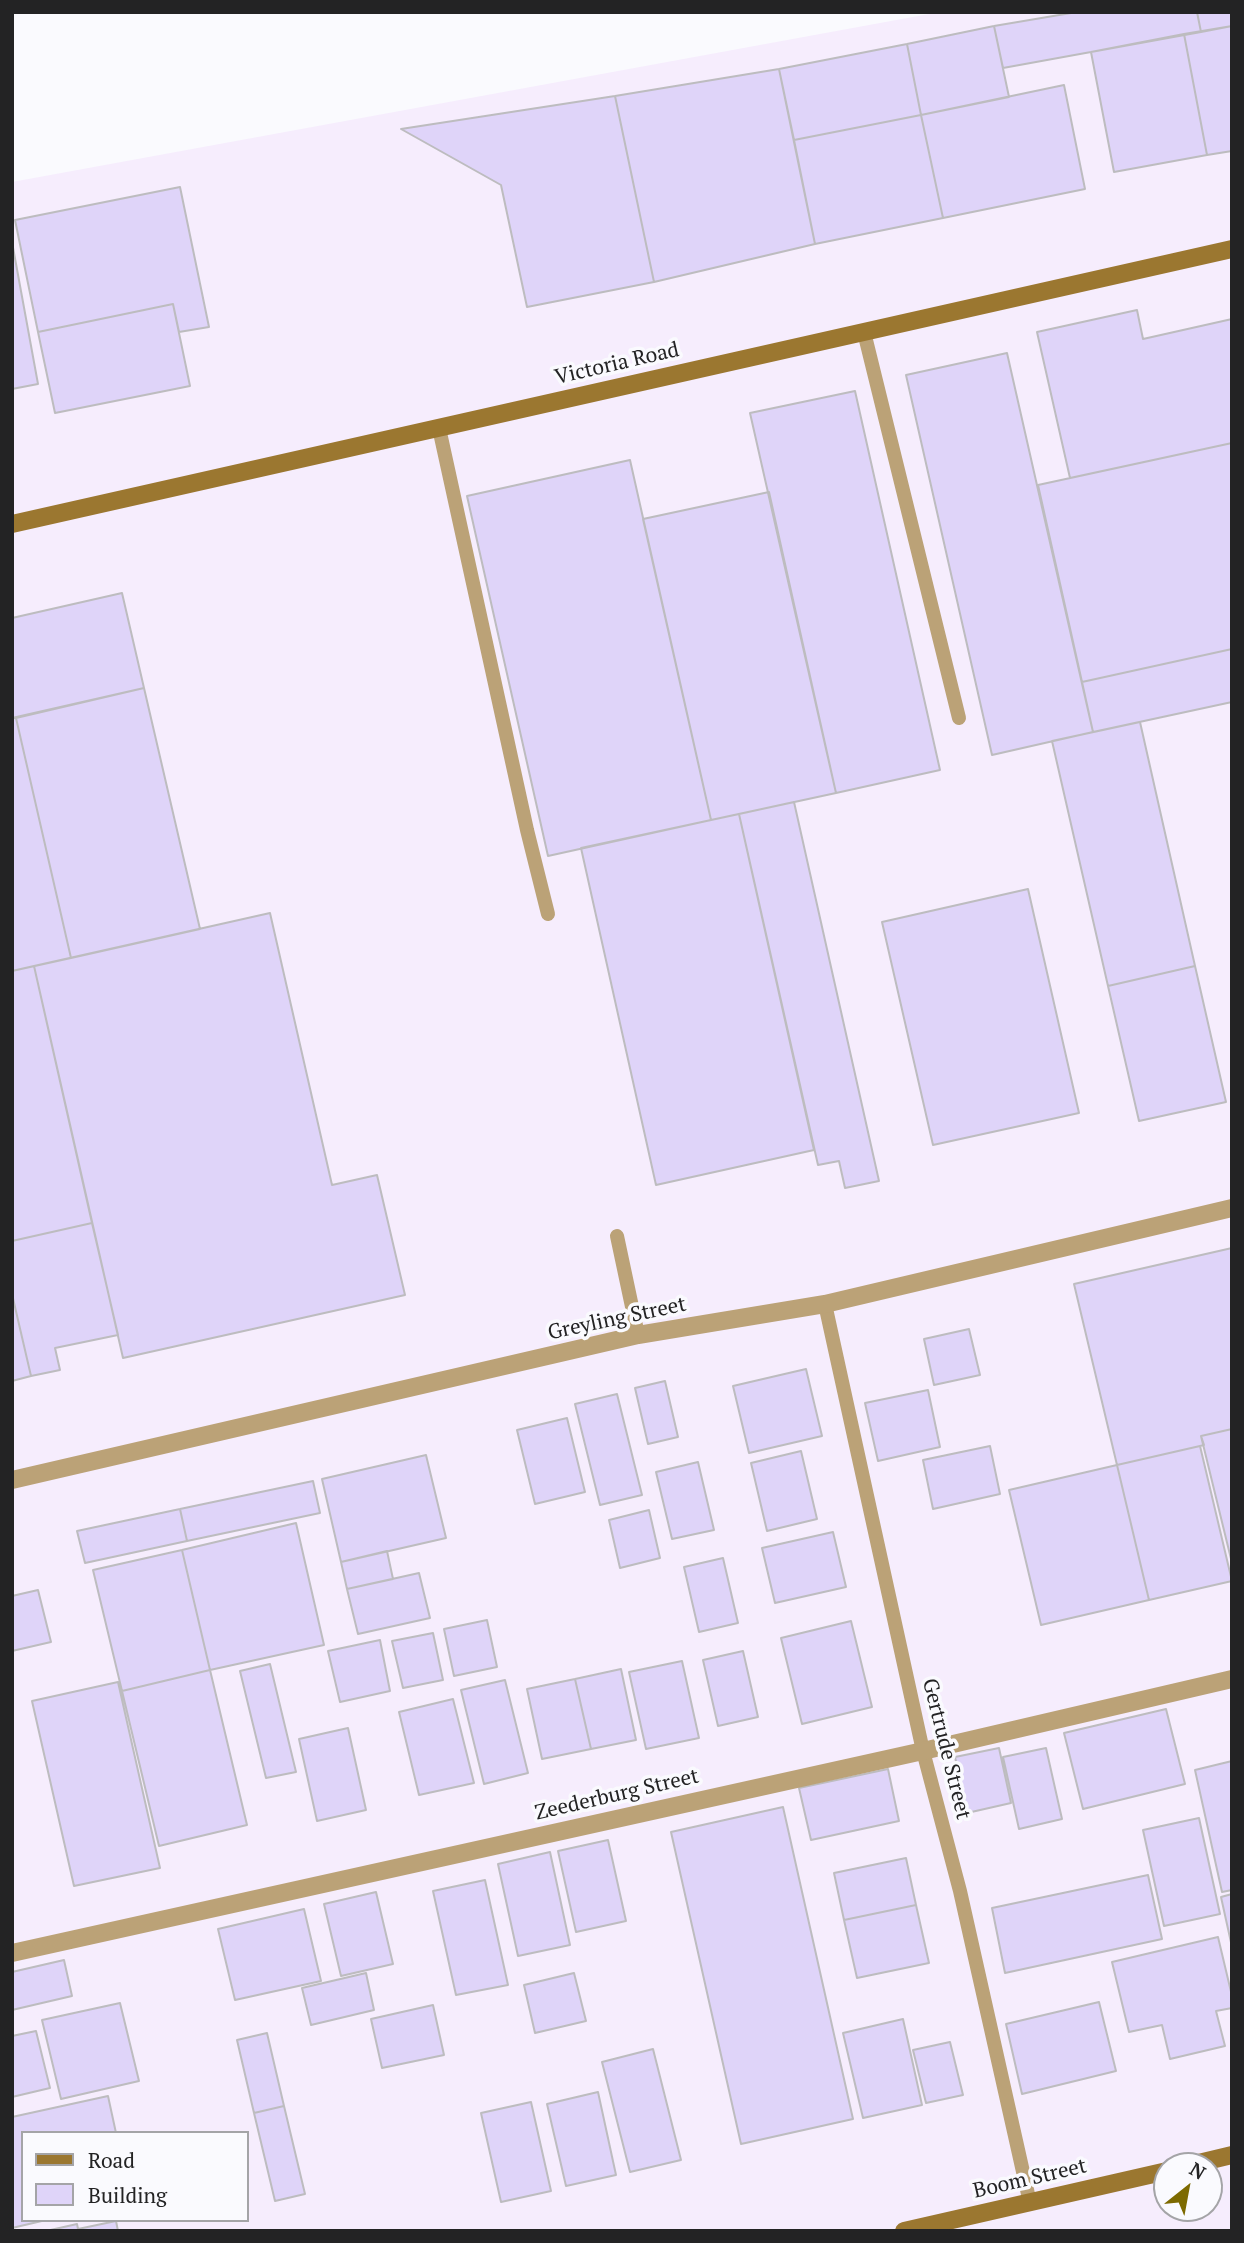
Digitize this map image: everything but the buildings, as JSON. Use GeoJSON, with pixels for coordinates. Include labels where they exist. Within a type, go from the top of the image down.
{"type":"FeatureCollection","features":[{"type":"Feature","properties":{"kind":"street","name":"Victoria Road"},"geometry":{"type":"LineString","coordinates":[[12,524],[1232,249]]}},
{"type":"Feature","properties":{"kind":"street","name":"Greyling Street"},"geometry":{"type":"LineString","coordinates":[[12,1480],[638,1335],[825,1304],[1232,1208]]}},
{"type":"Feature","properties":{"kind":"street","name":"Zeederburg Street"},"geometry":{"type":"LineString","coordinates":[[12,1953],[923,1751],[1232,1679]]}},
{"type":"Feature","properties":{"kind":"street","name":"Boom Street"},"geometry":{"type":"LineString","coordinates":[[904,2231],[1153,2174]]}},
{"type":"Feature","properties":{"kind":"lane"},"geometry":{"type":"LineString","coordinates":[[863,332],[960,718]]}},
{"type":"Feature","properties":{"kind":"lane"},"geometry":{"type":"LineString","coordinates":[[439,428],[527,830],[548,914]]}},
{"type":"Feature","properties":{"kind":"lane"},"geometry":{"type":"LineString","coordinates":[[617,1236],[638,1335]]}},
{"type":"Feature","properties":{"kind":"lane","name":"Gertrude Street"},"geometry":{"type":"LineString","coordinates":[[825,1304],[923,1751],[960,1891],[1030,2203]]}},
{"type":"Feature","properties":{"kind":"shaded area"},"geometry":{"type":"Polygon","coordinates":[[[940,12],[1232,12],[1232,2231],[12,2231],[12,182],[940,12]]]}}]}
